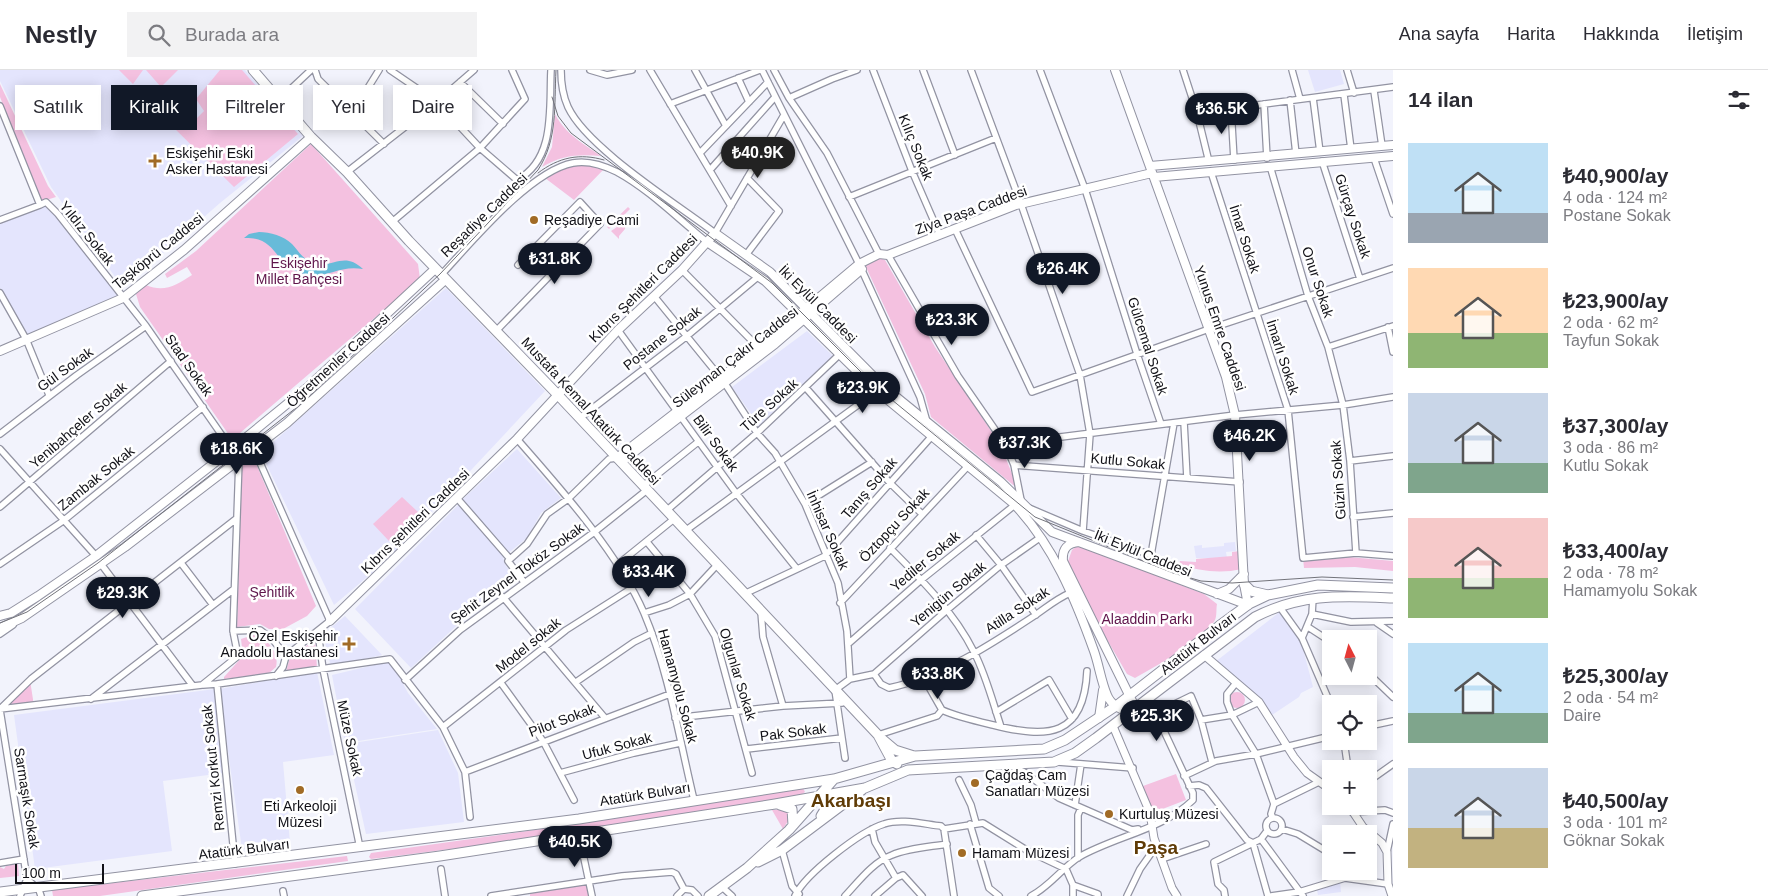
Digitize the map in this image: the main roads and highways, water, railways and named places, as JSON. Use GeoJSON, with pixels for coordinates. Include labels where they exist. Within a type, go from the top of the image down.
{"type":"FeatureCollection","features":[{"type":"Feature","properties":{"kind":"main road","name":"Mustafa Kemal Atatürk Caddesi"},"geometry":{"type":"LineString","coordinates":[[253,70],[311,137],[347,172],[441,275],[580,418],[835,690],[842,703],[878,735],[892,762]]}},
{"type":"Feature","properties":{"kind":"main road","name":"Yunus Emre Caddesi"},"geometry":{"type":"LineString","coordinates":[[1115,70],[1226,377],[1235,415],[1244,584],[1250,610]]}},
{"type":"Feature","properties":{"kind":"main road","name":"Taşköprü Caddesi"},"geometry":{"type":"LineString","coordinates":[[0,351],[122,298],[184,250],[311,137]]}},
{"type":"Feature","properties":{"kind":"main road","name":"Ziya Paşa Caddesi"},"geometry":{"type":"LineString","coordinates":[[860,267],[883,254],[1021,204],[1152,172],[1209,162],[1393,146]]}},
{"type":"Feature","properties":{"kind":"main road","name":"Ziya Paşa Caddesi"},"geometry":{"type":"LineString","coordinates":[[1152,172],[1211,172],[1393,156]]}},
{"type":"Feature","properties":{"kind":"main road","name":"Kıbrıs Şehitleri Caddesi"},"geometry":{"type":"LineString","coordinates":[[517,439],[618,330],[682,270],[715,233]]}},
{"type":"Feature","properties":{"kind":"main road","name":"İki Eylül Caddesi"},"geometry":{"type":"LineString","coordinates":[[715,233],[770,272],[840,354],[877,391],[968,466],[1018,502],[1028,507],[1052,532],[1084,542],[1180,582],[1217,594],[1250,610]]}},
{"type":"Feature","properties":{"kind":"main road","name":"İki Eylül Caddesi"},"geometry":{"type":"LineString","coordinates":[[707,242],[759,276],[802,310]]}},
{"type":"Feature","properties":{"kind":"main road","name":"Süleyman Çakır Caddesi"},"geometry":{"type":"LineString","coordinates":[[722,379],[802,310],[860,267]]}},
{"type":"Feature","properties":{"kind":"main road","name":"Süleyman Çakır Caddesi"},"geometry":{"type":"LineString","coordinates":[[619,460],[722,379],[808,317],[860,267]]}},
{"type":"Feature","properties":{"kind":"main road","name":"Öğretmenler Caddesi"},"geometry":{"type":"LineString","coordinates":[[0,628],[22,618],[101,564],[287,423],[441,275]]}},
{"type":"Feature","properties":{"kind":"main road","name":"Öğretmenler Caddesi"},"geometry":{"type":"LineString","coordinates":[[0,616],[11,613],[96,556],[232,449],[441,275]]}},
{"type":"Feature","properties":{"kind":"main road","name":"İki Eylül Caddesi"},"geometry":{"type":"LineString","coordinates":[[808,317],[884,387],[973,459],[1018,502],[1053,554],[1093,648],[1107,696],[1116,706]]}},
{"type":"Feature","properties":{"kind":"main road","name":"Kıbrıs şehitleri Caddesi"},"geometry":{"type":"LineString","coordinates":[[330,621],[517,439]]}},
{"type":"Feature","properties":{"kind":"main road"},"geometry":{"type":"LineString","coordinates":[[1084,542],[1069,544],[1064,549],[1063,561],[1129,696],[1133,711]]}},
{"type":"Feature","properties":{"kind":"main road"},"geometry":{"type":"LineString","coordinates":[[1217,594],[1229,589],[1244,574]]}},
{"type":"Feature","properties":{"kind":"main road"},"geometry":{"type":"LineString","coordinates":[[1244,584],[1251,591],[1268,595]]}},
{"type":"Feature","properties":{"kind":"main road"},"geometry":{"type":"LineString","coordinates":[[1250,610],[1268,595],[1289,589],[1318,585],[1393,588]]}},
{"type":"Feature","properties":{"kind":"main road"},"geometry":{"type":"LineString","coordinates":[[1250,610],[1314,598],[1393,598]]}},
{"type":"Feature","properties":{"kind":"main road","name":"Atatürk Bulvarı"},"geometry":{"type":"LineString","coordinates":[[0,892],[20,892],[36,887],[235,864],[579,819],[834,779],[915,756],[1044,749],[1065,740],[1099,718],[1250,610]]}},
{"type":"Feature","properties":{"kind":"main road","name":"Atatürk Bulvarı"},"geometry":{"type":"LineString","coordinates":[[826,792],[865,788],[908,770],[1054,762],[1075,753],[1222,642],[1250,610]]}},
{"type":"Feature","properties":{"kind":"main road"},"geometry":{"type":"LineString","coordinates":[[1099,718],[1104,683]]}},
{"type":"Feature","properties":{"kind":"main road"},"geometry":{"type":"LineString","coordinates":[[1116,706],[1133,711]]}},
{"type":"Feature","properties":{"kind":"main road"},"geometry":{"type":"LineString","coordinates":[[878,735],[895,750],[915,756]]}},
{"type":"Feature","properties":{"kind":"main road"},"geometry":{"type":"LineString","coordinates":[[872,768],[882,754],[878,735]]}},
{"type":"Feature","properties":{"kind":"main road"},"geometry":{"type":"LineString","coordinates":[[892,762],[908,770]]}},
{"type":"Feature","properties":{"kind":"main road"},"geometry":{"type":"LineString","coordinates":[[142,896],[182,893],[440,856],[805,799],[816,797],[826,792],[834,779]]}},
{"type":"Feature","properties":{"kind":"main road"},"geometry":{"type":"LineString","coordinates":[[814,782],[826,792],[827,807],[816,823]]}},
{"type":"Feature","properties":{"kind":"main road"},"geometry":{"type":"LineString","coordinates":[[802,784],[810,790],[809,796],[805,799]]}},
{"type":"Feature","properties":{"kind":"main road"},"geometry":{"type":"LineString","coordinates":[[709,896],[747,868],[782,850],[865,788]]}},
{"type":"Feature","properties":{"kind":"main road"},"geometry":{"type":"LineString","coordinates":[[747,868],[793,825],[816,797]]}},
{"type":"Feature","properties":{"kind":"main road"},"geometry":{"type":"LineString","coordinates":[[775,804],[783,805],[792,810],[793,825]]}},
{"type":"Feature","properties":{"kind":"water"},"geometry":{"type":"Polygon","coordinates":[[[259,232],[285,239],[312,262],[326,264],[350,261],[363,269],[345,269],[323,275],[307,275],[298,272],[290,268],[263,241],[244,238],[249,234],[259,232]]]}},
{"type":"Feature","properties":{"kind":"tram line"},"geometry":{"type":"LineString","coordinates":[[0,623],[27,612],[98,563],[301,404],[440,274],[538,170],[549,146],[552,134],[556,70]]}},
{"type":"Feature","properties":{"kind":"tram line"},"geometry":{"type":"LineString","coordinates":[[552,97],[558,116],[571,133],[772,283],[875,386],[1035,517],[1173,573],[1201,581],[1232,583],[1322,577],[1393,580]]}},
{"type":"Feature","properties":{"kind":"tram line"},"geometry":{"type":"LineString","coordinates":[[538,173],[554,163],[570,158],[587,157],[604,160]]}},
{"type":"Feature","properties":{"kind":"place","name":"Eskişehir Eski Asker Hastanesi"},"geometry":{"type":"Point","coordinates":[155,161]}},
{"type":"Feature","properties":{"kind":"place","name":"Reşadiye Cami"},"geometry":{"type":"Point","coordinates":[534,220]}},
{"type":"Feature","properties":{"kind":"place","name":"Özel Eskişehir Anadolu Hastanesi"},"geometry":{"type":"Point","coordinates":[349,644]}},
{"type":"Feature","properties":{"kind":"place","name":"Çağdaş Cam Sanatları Müzesi"},"geometry":{"type":"Point","coordinates":[975,783]}},
{"type":"Feature","properties":{"kind":"place","name":"Eti Arkeoloji Müzesi"},"geometry":{"type":"Point","coordinates":[300,790]}},
{"type":"Feature","properties":{"kind":"place","name":"Kurtuluş Müzesi"},"geometry":{"type":"Point","coordinates":[1109,814]}},
{"type":"Feature","properties":{"kind":"place","name":"Hamam Müzesi"},"geometry":{"type":"Point","coordinates":[962,853]}},
{"type":"Feature","properties":{"kind":"district","name":"Akarbaşı"},"geometry":{"type":"Point","coordinates":[851,800]}},
{"type":"Feature","properties":{"kind":"district","name":"Paşa"},"geometry":{"type":"Point","coordinates":[1156,847]}},
{"type":"Feature","properties":{"kind":"park label","name":"Eskişehir Millet Bahçesi"},"geometry":{"type":"Point","coordinates":[299,272]}},
{"type":"Feature","properties":{"kind":"park label","name":"Şehitlik"},"geometry":{"type":"Point","coordinates":[272,592]}},
{"type":"Feature","properties":{"kind":"park label","name":"Alaaddin Parkı"},"geometry":{"type":"Point","coordinates":[1147,619]}}]}
